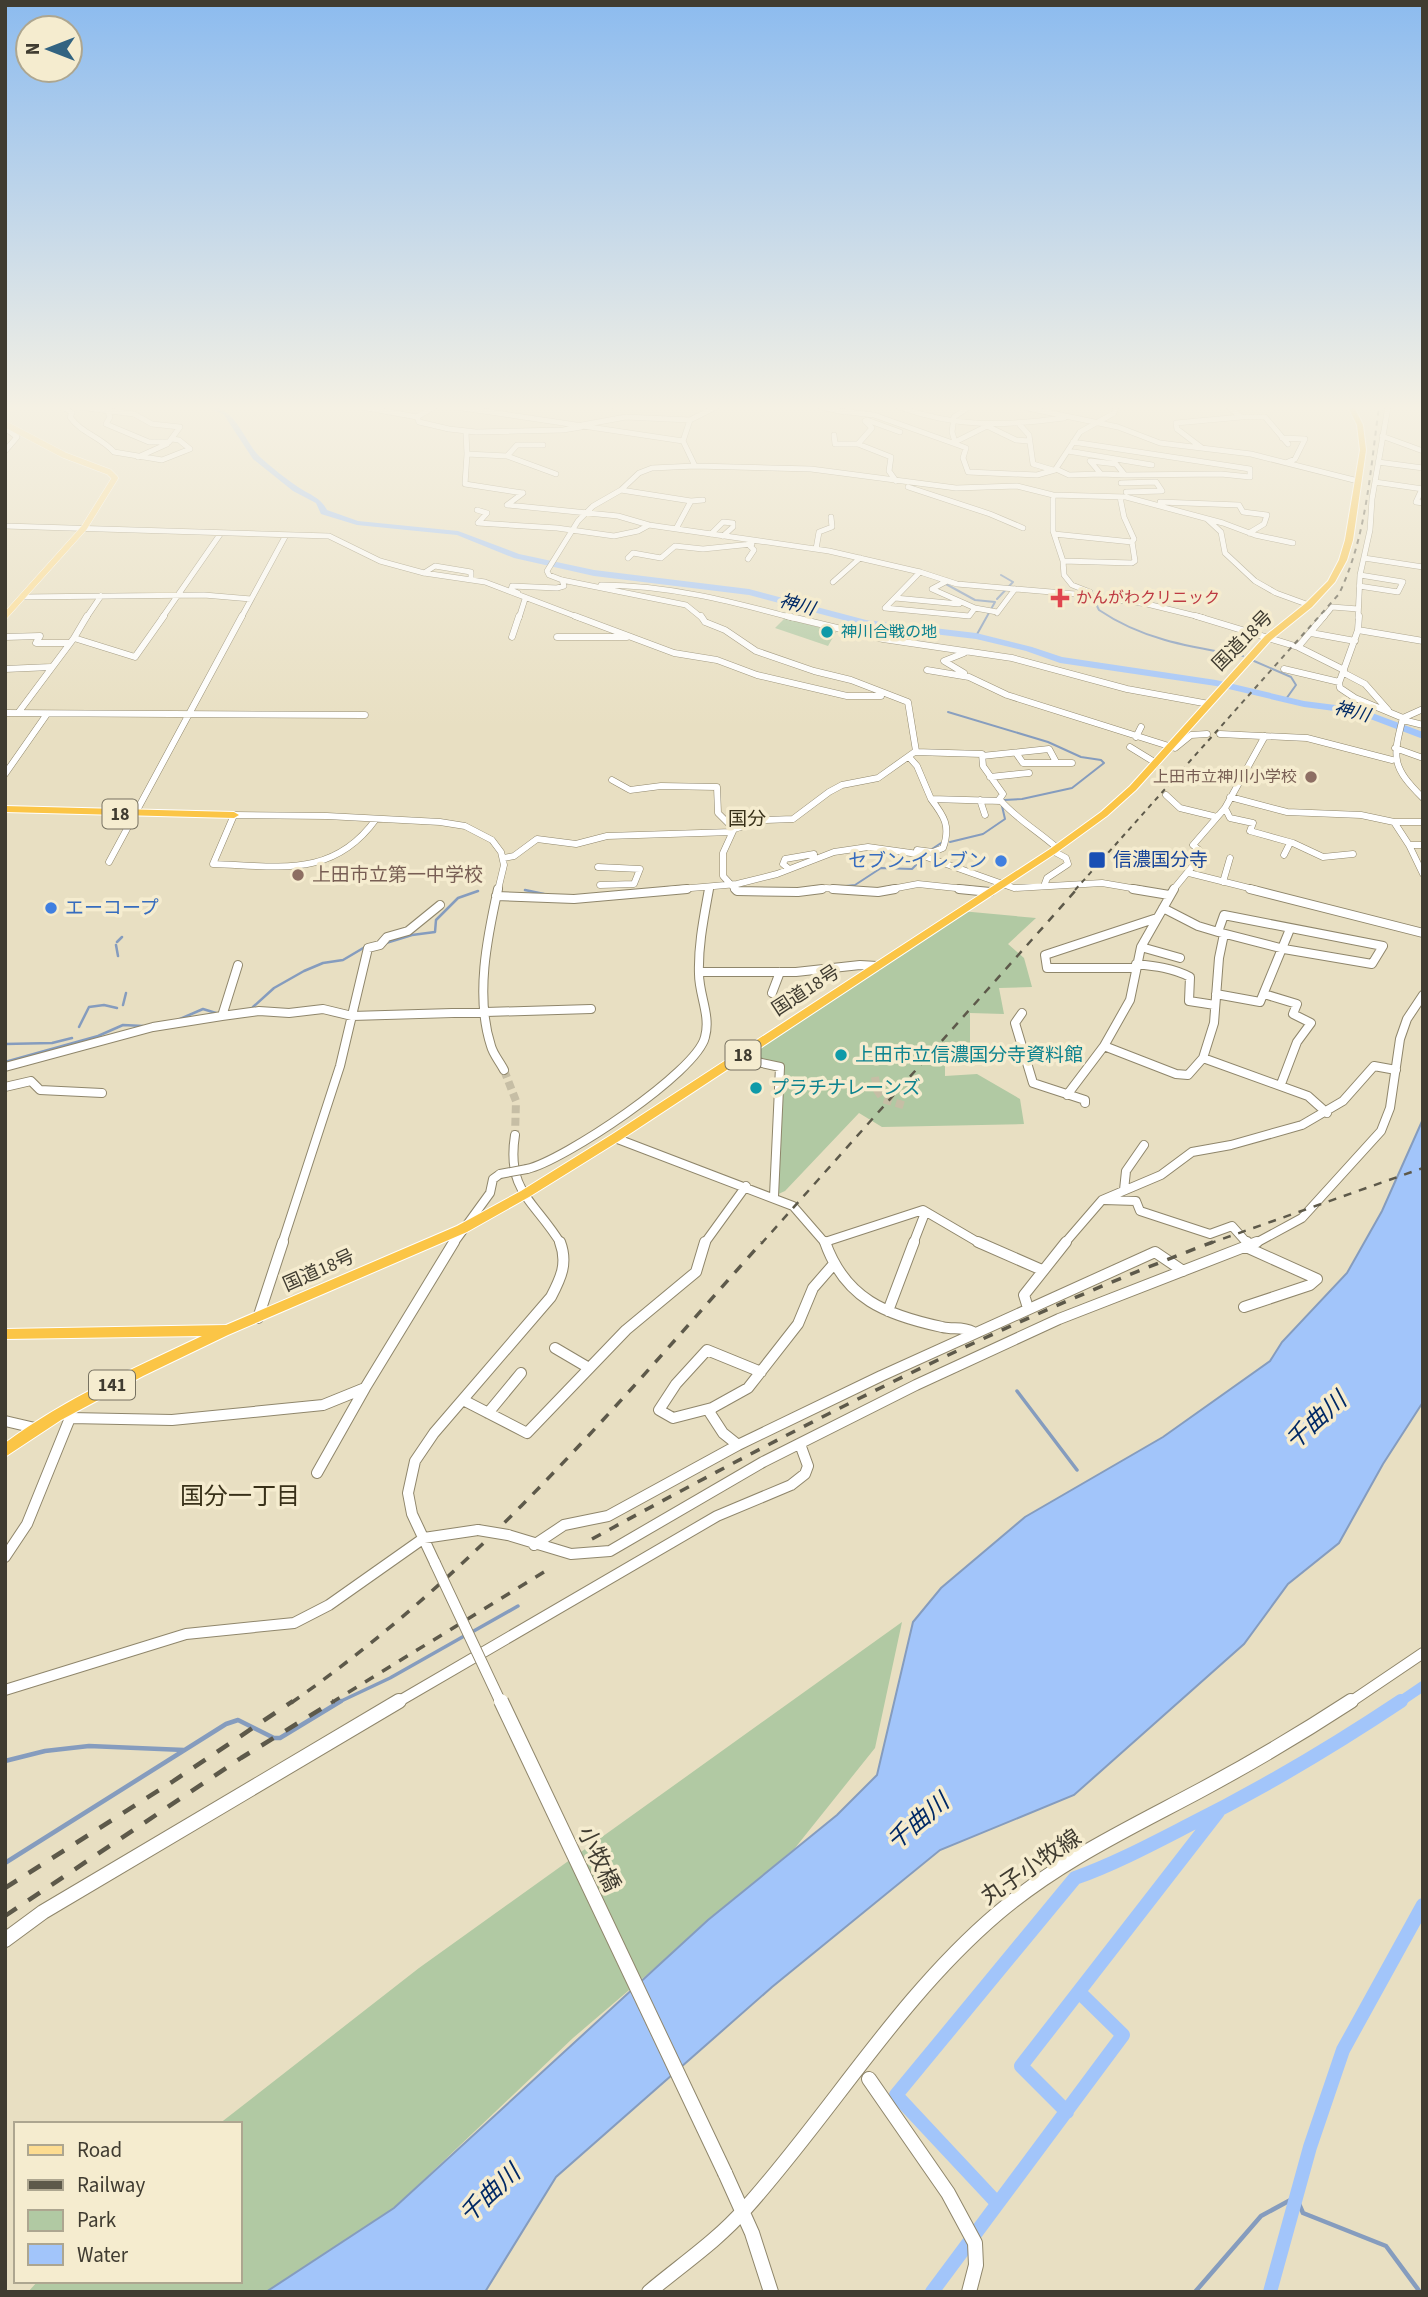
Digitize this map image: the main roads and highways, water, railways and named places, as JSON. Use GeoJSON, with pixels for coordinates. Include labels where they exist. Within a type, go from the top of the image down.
{"type":"FeatureCollection","features":[{"type":"Feature","properties":{"kind":"highway","name":"国道18号"},"geometry":{"type":"LineString","coordinates":[[5,1334],[227,1330],[462,1229],[525,1194],[1003,885],[1104,814],[1171,747],[1268,638],[1310,605],[1331,582],[1343,560],[1354,514]]}},
{"type":"Feature","properties":{"kind":"highway","name":"18"},"geometry":{"type":"LineString","coordinates":[[5,811],[234,815]]}},
{"type":"Feature","properties":{"kind":"highway","name":"141"},"geometry":{"type":"LineString","coordinates":[[5,1451],[35,1428],[227,1330]]}},
{"type":"Feature","properties":{"kind":"main road"},"geometry":{"type":"LineString","coordinates":[[6,613],[84,528],[93,514]]}},
{"type":"Feature","properties":{"kind":"water","name":"千曲川"},"geometry":{"type":"Polygon","coordinates":[[[1423,1119],[1423,1402],[1383,1464],[1339,1543],[1288,1584],[1244,1644],[1074,1795],[940,1850],[772,1987],[556,2177],[485,2292],[266,2292],[394,2208],[708,1920],[837,1815],[877,1775],[913,1622],[941,1588],[1025,1517],[1163,1437],[1270,1361],[1282,1342],[1347,1273],[1382,1211],[1423,1119]]]}},
{"type":"Feature","properties":{"kind":"waterway","name":"神川"},"geometry":{"type":"LineString","coordinates":[[331,514],[357,523],[458,533],[517,556],[594,573],[749,592],[866,623],[976,636],[1060,660],[1216,683],[1304,704],[1359,711],[1423,736]]}},
{"type":"Feature","properties":{"kind":"waterway"},"geometry":{"type":"LineString","coordinates":[[997,599],[1013,582],[1001,575]]}},
{"type":"Feature","properties":{"kind":"waterway"},"geometry":{"type":"LineString","coordinates":[[944,583],[975,600],[995,602],[976,636]]}},
{"type":"Feature","properties":{"kind":"waterway"},"geometry":{"type":"LineString","coordinates":[[1102,597],[1097,606],[1099,610],[1133,629],[1186,645],[1243,656]]}},
{"type":"Feature","properties":{"kind":"waterway"},"geometry":{"type":"LineString","coordinates":[[1254,661],[1291,677],[1296,685],[1286,699]]}},
{"type":"Feature","properties":{"kind":"waterway"},"geometry":{"type":"LineString","coordinates":[[948,712],[1048,742],[1081,757],[1101,760],[1104,763],[1072,788],[1022,799],[1004,800]]}},
{"type":"Feature","properties":{"kind":"waterway"},"geometry":{"type":"LineString","coordinates":[[950,842],[983,834],[1005,819],[1002,806]]}},
{"type":"Feature","properties":{"kind":"waterway"},"geometry":{"type":"LineString","coordinates":[[932,849],[941,843]]}},
{"type":"Feature","properties":{"kind":"waterway"},"geometry":{"type":"LineString","coordinates":[[846,886],[855,885],[881,868],[912,869],[924,857]]}},
{"type":"Feature","properties":{"kind":"waterway"},"geometry":{"type":"LineString","coordinates":[[525,890],[544,894]]}},
{"type":"Feature","properties":{"kind":"waterway"},"geometry":{"type":"LineString","coordinates":[[386,943],[412,935],[435,932],[436,920],[458,898],[478,891]]}},
{"type":"Feature","properties":{"kind":"waterway"},"geometry":{"type":"LineString","coordinates":[[117,942],[122,937]]}},
{"type":"Feature","properties":{"kind":"waterway"},"geometry":{"type":"LineString","coordinates":[[116,945],[118,956]]}},
{"type":"Feature","properties":{"kind":"waterway"},"geometry":{"type":"LineString","coordinates":[[253,1007],[274,988],[304,971],[323,963],[343,960],[365,947]]}},
{"type":"Feature","properties":{"kind":"waterway"},"geometry":{"type":"LineString","coordinates":[[123,1005],[126,993]]}},
{"type":"Feature","properties":{"kind":"waterway"},"geometry":{"type":"LineString","coordinates":[[79,1027],[89,1007],[104,1005],[117,1008]]}},
{"type":"Feature","properties":{"kind":"waterway"},"geometry":{"type":"LineString","coordinates":[[180,1019],[203,1009],[216,1013]]}},
{"type":"Feature","properties":{"kind":"waterway"},"geometry":{"type":"LineString","coordinates":[[5,1062],[98,1036],[123,1025],[143,1026]]}},
{"type":"Feature","properties":{"kind":"waterway"},"geometry":{"type":"LineString","coordinates":[[5,1044],[52,1043],[72,1038]]}},
{"type":"Feature","properties":{"kind":"waterway"},"geometry":{"type":"LineString","coordinates":[[1017,1391],[1077,1470]]}},
{"type":"Feature","properties":{"kind":"waterway"},"geometry":{"type":"LineString","coordinates":[[472,1632],[518,1606]]}},
{"type":"Feature","properties":{"kind":"waterway"},"geometry":{"type":"LineString","coordinates":[[340,1702],[390,1678],[466,1635]]}},
{"type":"Feature","properties":{"kind":"waterway"},"geometry":{"type":"LineString","coordinates":[[1400,1702],[1423,1686]]}},
{"type":"Feature","properties":{"kind":"waterway"},"geometry":{"type":"LineString","coordinates":[[5,1863],[226,1724],[238,1720],[274,1738],[280,1738],[340,1702]]}},
{"type":"Feature","properties":{"kind":"waterway"},"geometry":{"type":"LineString","coordinates":[[997,2203],[896,2095],[1075,1878],[1132,1854],[1242,1797],[1400,1702]]}},
{"type":"Feature","properties":{"kind":"waterway"},"geometry":{"type":"LineString","coordinates":[[5,1761],[45,1751],[89,1746],[184,1750]]}},
{"type":"Feature","properties":{"kind":"waterway"},"geometry":{"type":"LineString","coordinates":[[1066,2111],[1021,2066],[1218,1812]]}},
{"type":"Feature","properties":{"kind":"waterway"},"geometry":{"type":"LineString","coordinates":[[1270,2292],[1310,2147],[1343,2050],[1423,1905]]}},
{"type":"Feature","properties":{"kind":"waterway"},"geometry":{"type":"LineString","coordinates":[[1066,2111],[1123,2035],[1079,1992]]}},
{"type":"Feature","properties":{"kind":"waterway"},"geometry":{"type":"LineString","coordinates":[[932,2292],[1066,2111]]}},
{"type":"Feature","properties":{"kind":"waterway"},"geometry":{"type":"LineString","coordinates":[[1195,2292],[1261,2216],[1296,2197],[1303,2213],[1386,2246],[1420,2292]]}},
{"type":"Feature","properties":{"kind":"tunnel"},"geometry":{"type":"LineString","coordinates":[[504,1070],[516,1101],[515,1135]]}},
{"type":"Feature","properties":{"kind":"tunnel"},"geometry":{"type":"LineString","coordinates":[[875,1077],[877,1090],[883,1099],[906,1106]]}},
{"type":"Feature","properties":{"kind":"railway"},"geometry":{"type":"LineString","coordinates":[[1075,890],[1339,594],[1356,549],[1364,514]]}},
{"type":"Feature","properties":{"kind":"railway"},"geometry":{"type":"LineString","coordinates":[[761,1244],[1077,889]]}},
{"type":"Feature","properties":{"kind":"railway"},"geometry":{"type":"LineString","coordinates":[[1208,1244],[1423,1168]]}},
{"type":"Feature","properties":{"kind":"railway"},"geometry":{"type":"LineString","coordinates":[[291,1703],[358,1653],[422,1600],[482,1544],[596,1427],[762,1242]]}},
{"type":"Feature","properties":{"kind":"railway"},"geometry":{"type":"LineString","coordinates":[[1208,1244],[1213,1242]]}},
{"type":"Feature","properties":{"kind":"railway"},"geometry":{"type":"LineString","coordinates":[[592,1539],[897,1380],[1053,1307],[1208,1244]]}},
{"type":"Feature","properties":{"kind":"railway"},"geometry":{"type":"LineString","coordinates":[[331,1703],[544,1572]]}},
{"type":"Feature","properties":{"kind":"railway"},"geometry":{"type":"LineString","coordinates":[[5,1888],[293,1701]]}},
{"type":"Feature","properties":{"kind":"railway"},"geometry":{"type":"LineString","coordinates":[[5,1916],[241,1758],[334,1701]]}},
{"type":"Feature","properties":{"kind":"place","name":"かんがわクリニック"},"geometry":{"type":"Point","coordinates":[1060,598]}},
{"type":"Feature","properties":{"kind":"place","name":"神川合戦の地"},"geometry":{"type":"Point","coordinates":[827,632]}},
{"type":"Feature","properties":{"kind":"place","name":"上田市立神川小学校"},"geometry":{"type":"Point","coordinates":[1311,777]}},
{"type":"Feature","properties":{"kind":"place","name":"信濃国分寺"},"geometry":{"type":"Point","coordinates":[1097,860]}},
{"type":"Feature","properties":{"kind":"place","name":"セブン-イレブン"},"geometry":{"type":"Point","coordinates":[1001,861]}},
{"type":"Feature","properties":{"kind":"place","name":"上田市立第一中学校"},"geometry":{"type":"Point","coordinates":[298,875]}},
{"type":"Feature","properties":{"kind":"place","name":"エーコープ"},"geometry":{"type":"Point","coordinates":[51,908]}},
{"type":"Feature","properties":{"kind":"place","name":"上田市立信濃国分寺資料館"},"geometry":{"type":"Point","coordinates":[841,1055]}},
{"type":"Feature","properties":{"kind":"place","name":"プラチナレーンズ"},"geometry":{"type":"Point","coordinates":[756,1088]}},
{"type":"Feature","properties":{"kind":"district","name":"国分"},"geometry":{"type":"Point","coordinates":[747,819]}},
{"type":"Feature","properties":{"kind":"district","name":"国分一丁目"},"geometry":{"type":"Point","coordinates":[240,1496]}}]}
